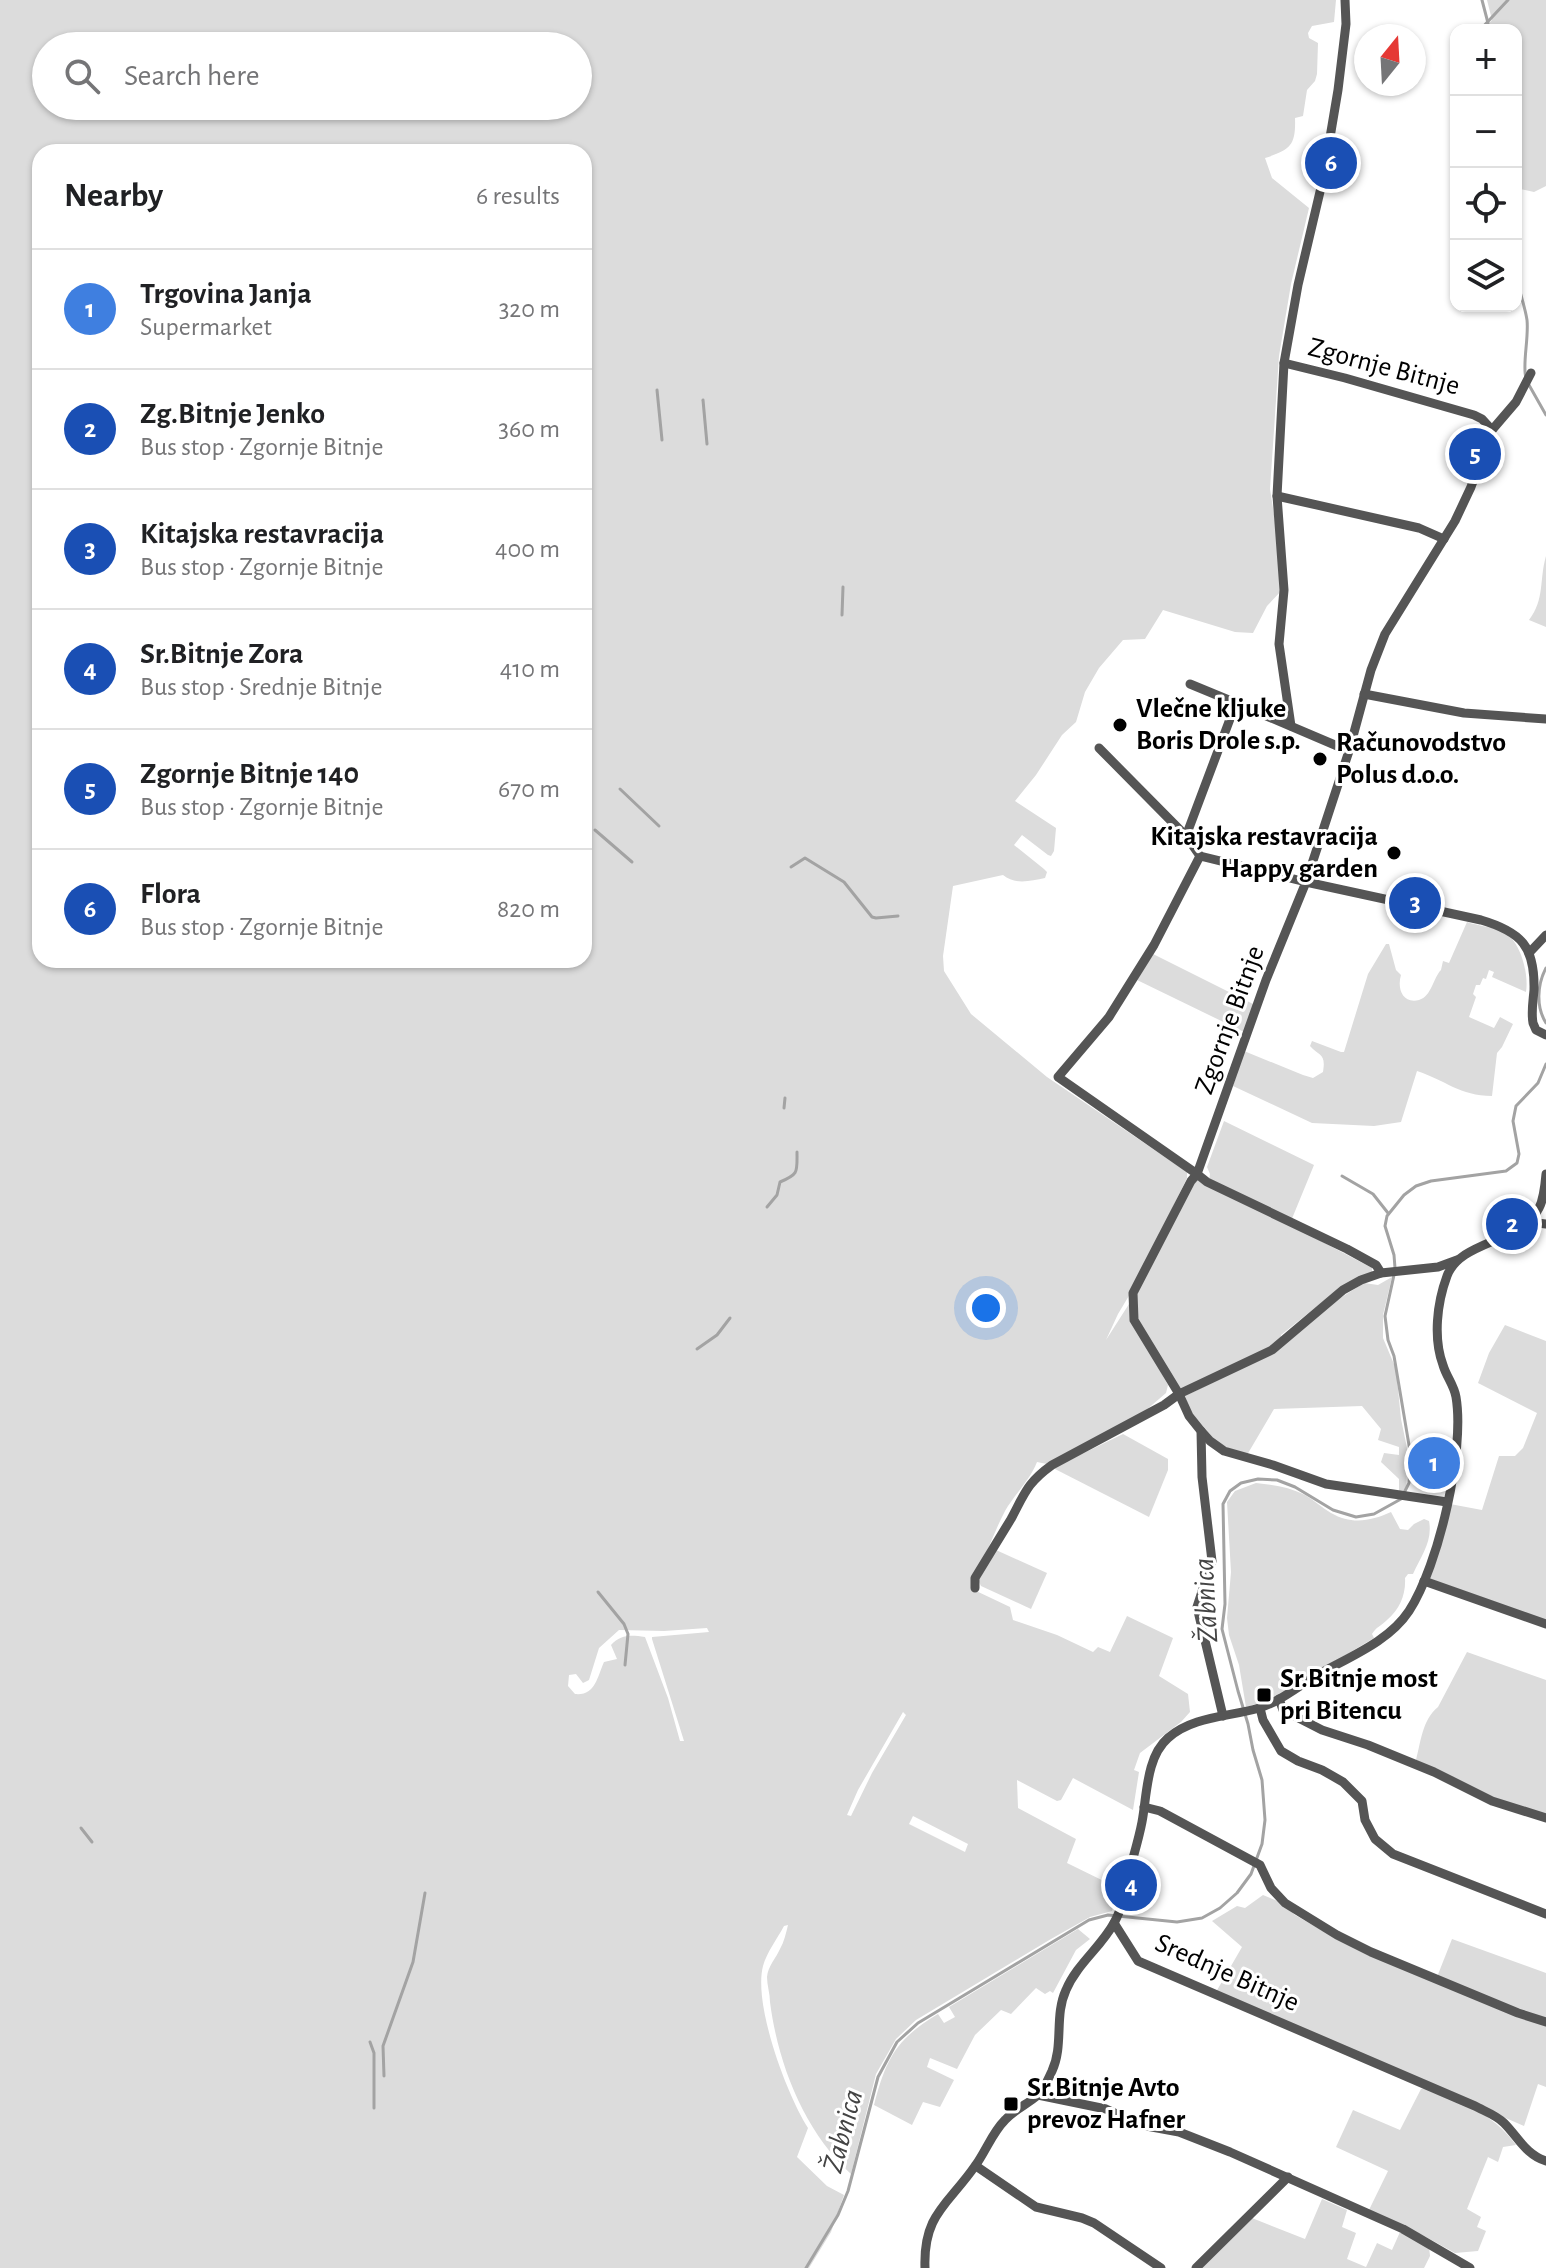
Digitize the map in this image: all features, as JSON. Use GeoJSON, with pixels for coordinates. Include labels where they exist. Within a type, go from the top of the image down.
{"type":"FeatureCollection","features":[{"type":"Feature","properties":{"kind":"street","name":"Zgornje Bitnje"},"geometry":{"type":"LineString","coordinates":[[1345,0],[1346,24],[1338,90],[1323,179],[1298,285],[1284,363],[1474,415],[1492,430],[1471,487],[1444,539],[1385,634],[1306,882],[1266,980],[1197,1174],[1133,1293],[1134,1320],[1189,1416],[1210,1441],[1224,1451],[1326,1484],[1447,1502]]}},
{"type":"Feature","properties":{"kind":"street"},"geometry":{"type":"LineString","coordinates":[[1284,363],[1277,496],[1284,590],[1279,644],[1291,726]]}},
{"type":"Feature","properties":{"kind":"street"},"geometry":{"type":"LineString","coordinates":[[1492,430],[1516,402],[1531,373]]}},
{"type":"Feature","properties":{"kind":"street"},"geometry":{"type":"LineString","coordinates":[[1277,496],[1419,528],[1444,539]]}},
{"type":"Feature","properties":{"kind":"street"},"geometry":{"type":"LineString","coordinates":[[1190,684],[1349,751]]}},
{"type":"Feature","properties":{"kind":"street"},"geometry":{"type":"LineString","coordinates":[[1364,694],[1464,713],[1546,719]]}},
{"type":"Feature","properties":{"kind":"street"},"geometry":{"type":"LineString","coordinates":[[1186,836],[1236,703]]}},
{"type":"Feature","properties":{"kind":"street"},"geometry":{"type":"LineString","coordinates":[[1099,748],[1186,836],[1200,856],[1496,924],[1514,933],[1529,953],[1533,977],[1533,1023],[1536,1030],[1546,1035]]}},
{"type":"Feature","properties":{"kind":"street"},"geometry":{"type":"LineString","coordinates":[[1200,856],[1154,945],[1109,1017],[1058,1077],[1207,1182],[1357,1254],[1385,1273]]}},
{"type":"Feature","properties":{"kind":"street"},"geometry":{"type":"LineString","coordinates":[[1529,953],[1546,935]]}},
{"type":"Feature","properties":{"kind":"street"},"geometry":{"type":"LineString","coordinates":[[975,1588],[975,1578],[1026,1489],[1052,1465],[1179,1394],[1272,1350],[1343,1290],[1361,1280],[1385,1273],[1438,1267],[1458,1260],[1530,1222],[1539,1208],[1546,1174]]}},
{"type":"Feature","properties":{"kind":"street"},"geometry":{"type":"LineString","coordinates":[[1530,1222],[1546,1224]]}},
{"type":"Feature","properties":{"kind":"street"},"geometry":{"type":"LineString","coordinates":[[925,2268],[928,2230],[939,2211],[976,2166],[1004,2120],[1038,2095],[1046,2084],[1059,2052],[1060,2011],[1067,1986],[1114,1923],[1121,1905],[1153,1765],[1163,1743],[1190,1725],[1257,1708],[1279,1699],[1383,1638],[1409,1612],[1424,1581],[1455,1468],[1458,1414],[1455,1391],[1440,1357],[1437,1330],[1447,1276],[1458,1260]]}},
{"type":"Feature","properties":{"kind":"street"},"geometry":{"type":"LineString","coordinates":[[1201,1431],[1202,1477],[1212,1561],[1197,1607],[1223,1716]]}},
{"type":"Feature","properties":{"kind":"street"},"geometry":{"type":"LineString","coordinates":[[1424,1581],[1546,1624]]}},
{"type":"Feature","properties":{"kind":"street"},"geometry":{"type":"LineString","coordinates":[[1279,1699],[1283,1710],[1322,1730],[1425,1768],[1492,1801],[1546,1818]]}},
{"type":"Feature","properties":{"kind":"street"},"geometry":{"type":"LineString","coordinates":[[1257,1708],[1281,1751],[1343,1782],[1362,1801],[1365,1820],[1375,1839],[1393,1854],[1546,1914]]}},
{"type":"Feature","properties":{"kind":"street"},"geometry":{"type":"LineString","coordinates":[[1144,1807],[1160,1811],[1255,1862],[1271,1888],[1285,1903],[1337,1935],[1371,1952],[1546,2022]]}},
{"type":"Feature","properties":{"kind":"street","name":"Srednje Bitnje"},"geometry":{"type":"LineString","coordinates":[[1114,1923],[1138,1961],[1475,2106],[1502,2120],[1523,2147],[1546,2161]]}},
{"type":"Feature","properties":{"kind":"street"},"geometry":{"type":"LineString","coordinates":[[1038,2095],[1106,2109],[1141,2125],[1179,2132],[1403,2229],[1470,2268]]}},
{"type":"Feature","properties":{"kind":"street"},"geometry":{"type":"LineString","coordinates":[[976,2166],[1036,2207],[1094,2223],[1161,2268]]}},
{"type":"Feature","properties":{"kind":"street"},"geometry":{"type":"LineString","coordinates":[[1196,2268],[1288,2177]]}},
{"type":"Feature","properties":{"kind":"shaded area"},"geometry":{"type":"Polygon","coordinates":[[[0,0],[1336,0],[1334,22],[1312,26],[1308,33],[1309,38],[1318,43],[1317,74],[1307,90],[1303,116],[1295,118],[1293,141],[1286,149],[1265,158],[1272,178],[1309,208],[1291,284],[1279,356],[1270,489],[1282,590],[1267,606],[1253,633],[1235,632],[1163,610],[1145,639],[1123,640],[1099,668],[1085,692],[1076,722],[1062,735],[1015,801],[1056,828],[1051,856],[1022,835],[1014,845],[1047,872],[1045,878],[1018,881],[1003,875],[953,886],[943,956],[944,971],[971,1014],[1047,1077],[1187,1172],[1187,1178],[1106,1340],[1129,1304],[1131,1318],[1168,1385],[1166,1393],[1145,1411],[1047,1464],[1037,1462],[1005,1511],[972,1589],[1010,1607],[1013,1620],[1057,1635],[1093,1652],[1098,1647],[1110,1652],[1127,1616],[1173,1638],[1159,1676],[1188,1694],[1190,1712],[1140,1753],[1134,1770],[1139,1772],[1133,1810],[1073,1778],[1061,1800],[1057,1801],[1017,1780],[1018,1808],[1076,1839],[1067,1863],[1118,1888],[1112,1911],[1090,1917],[1051,1939],[916,2020],[896,2039],[876,2074],[851,2174],[834,2157],[807,2117],[779,2049],[767,1977],[784,1940],[788,1925],[784,1926],[763,1966],[761,1983],[767,2026],[782,2073],[808,2128],[797,2157],[827,2186],[844,2195],[831,2232],[809,2268],[0,2268],[0,0]],[[707,1628],[619,1630],[599,1648],[589,1680],[583,1683],[576,1674],[569,1675],[568,1686],[575,1694],[587,1692],[594,1685],[604,1662],[617,1659],[611,1645],[615,1641],[626,1636],[645,1637],[680,1741],[684,1741],[652,1637],[709,1632],[707,1628]],[[903,1712],[847,1815],[851,1816],[906,1715],[903,1712]],[[913,1816],[909,1824],[965,1852],[968,1844],[913,1816]]]}},
{"type":"Feature","properties":{"kind":"shaded area"},"geometry":{"type":"Polygon","coordinates":[[[1487,0],[1546,0],[1546,186],[1534,192],[1522,189],[1522,24],[1488,24],[1492,20],[1487,0]]]}},
{"type":"Feature","properties":{"kind":"shaded area"},"geometry":{"type":"Polygon","coordinates":[[[1546,556],[1546,627],[1529,620],[1540,597],[1546,556]]]}},
{"type":"Feature","properties":{"kind":"shaded area"},"geometry":{"type":"Polygon","coordinates":[[[1467,922],[1496,929],[1511,937],[1523,960],[1526,977],[1526,992],[1492,977],[1494,972],[1489,970],[1486,979],[1483,978],[1480,985],[1476,985],[1473,994],[1476,997],[1469,1017],[1494,1028],[1500,1017],[1513,1024],[1497,1053],[1492,1096],[1462,1090],[1417,1071],[1401,1122],[1374,1126],[1312,1123],[1233,1086],[1244,1051],[1313,1078],[1323,1072],[1323,1058],[1310,1046],[1312,1041],[1344,1052],[1368,974],[1386,944],[1389,944],[1396,970],[1401,975],[1402,994],[1408,1000],[1419,1000],[1430,991],[1443,961],[1449,963],[1467,922]]]}},
{"type":"Feature","properties":{"kind":"shaded area"},"geometry":{"type":"Polygon","coordinates":[[[1153,954],[1255,1005],[1244,1032],[1137,980],[1153,954]]]}},
{"type":"Feature","properties":{"kind":"shaded area"},"geometry":{"type":"Polygon","coordinates":[[[1224,1121],[1314,1165],[1291,1221],[1209,1180],[1207,1167],[1224,1121]]]}},
{"type":"Feature","properties":{"kind":"shaded area"},"geometry":{"type":"Polygon","coordinates":[[[1196,1179],[1372,1268],[1372,1273],[1341,1287],[1266,1350],[1180,1390],[1137,1320],[1136,1293],[1196,1179]]]}},
{"type":"Feature","properties":{"kind":"shaded area"},"geometry":{"type":"Polygon","coordinates":[[[1392,1277],[1383,1315],[1383,1338],[1396,1369],[1408,1453],[1406,1494],[1399,1492],[1399,1479],[1381,1462],[1384,1453],[1399,1455],[1399,1447],[1378,1440],[1381,1429],[1362,1406],[1274,1409],[1247,1455],[1225,1446],[1200,1427],[1185,1396],[1273,1353],[1334,1302],[1364,1283],[1378,1285],[1392,1277]]]}},
{"type":"Feature","properties":{"kind":"shaded area"},"geometry":{"type":"Polygon","coordinates":[[[1505,1325],[1546,1341],[1546,1620],[1430,1579],[1429,1576],[1450,1504],[1482,1510],[1499,1456],[1515,1456],[1523,1448],[1537,1413],[1478,1383],[1489,1353],[1505,1325]]]}},
{"type":"Feature","properties":{"kind":"shaded area"},"geometry":{"type":"Polygon","coordinates":[[[1123,1434],[1168,1459],[1168,1470],[1149,1517],[1053,1468],[1123,1434]]]}},
{"type":"Feature","properties":{"kind":"shaded area"},"geometry":{"type":"Polygon","coordinates":[[[1256,1483],[1299,1492],[1346,1519],[1376,1518],[1391,1512],[1400,1529],[1408,1530],[1424,1519],[1429,1521],[1430,1528],[1426,1548],[1413,1574],[1405,1578],[1399,1606],[1372,1634],[1374,1638],[1272,1699],[1246,1707],[1227,1618],[1231,1572],[1227,1502],[1235,1491],[1256,1483]]]}},
{"type":"Feature","properties":{"kind":"shaded area"},"geometry":{"type":"Polygon","coordinates":[[[996,1550],[1047,1573],[1031,1609],[981,1586],[978,1580],[996,1550]]]}},
{"type":"Feature","properties":{"kind":"shaded area"},"geometry":{"type":"Polygon","coordinates":[[[1467,1652],[1546,1680],[1546,1815],[1493,1797],[1416,1760],[1425,1725],[1467,1652]]]}},
{"type":"Feature","properties":{"kind":"shaded area"},"geometry":{"type":"Polygon","coordinates":[[[1263,1895],[1280,1902],[1295,1915],[1337,1939],[1546,2026],[1546,2087],[1538,2084],[1524,2126],[1216,1992],[1242,1947],[1212,1921],[1237,1906],[1245,1908],[1263,1895]]]}},
{"type":"Feature","properties":{"kind":"shaded area"},"geometry":{"type":"Polygon","coordinates":[[[1078,1929],[1090,1939],[1076,1950],[1053,1993],[1045,1994],[1036,1988],[1011,2014],[1001,2010],[975,2035],[957,2069],[930,2058],[927,2067],[954,2080],[940,2107],[923,2102],[912,2125],[874,2105],[888,2063],[912,2032],[938,2014],[944,2023],[955,2017],[949,2007],[1078,1929]]]}},
{"type":"Feature","properties":{"kind":"shaded area"},"geometry":{"type":"Polygon","coordinates":[[[1452,1939],[1546,1973],[1546,2018],[1437,1977],[1452,1939]]]}},
{"type":"Feature","properties":{"kind":"shaded area"},"geometry":{"type":"Polygon","coordinates":[[[1425,2088],[1487,2117],[1516,2145],[1503,2147],[1498,2162],[1488,2157],[1467,2209],[1481,2217],[1477,2227],[1486,2231],[1478,2251],[1455,2253],[1369,2210],[1388,2171],[1336,2147],[1353,2110],[1400,2130],[1421,2089],[1425,2088]]]}},
{"type":"Feature","properties":{"kind":"shaded area"},"geometry":{"type":"Polygon","coordinates":[[[1322,2199],[1347,2210],[1342,2227],[1356,2233],[1347,2259],[1366,2267],[1377,2243],[1392,2250],[1400,2232],[1429,2247],[1430,2256],[1424,2268],[1201,2268],[1252,2218],[1305,2239],[1322,2199]]]}},
{"type":"Feature","properties":{"kind":"waterway"},"geometry":{"type":"LineString","coordinates":[[1482,0],[1488,23]]}},
{"type":"Feature","properties":{"kind":"waterway"},"geometry":{"type":"LineString","coordinates":[[1486,24],[1508,0]]}},
{"type":"Feature","properties":{"kind":"waterway"},"geometry":{"type":"LineString","coordinates":[[1522,300],[1527,320],[1526,378]]}},
{"type":"Feature","properties":{"kind":"waterway"},"geometry":{"type":"LineString","coordinates":[[1529,385],[1546,415]]}},
{"type":"Feature","properties":{"kind":"waterway"},"geometry":{"type":"LineString","coordinates":[[657,390],[662,440]]}},
{"type":"Feature","properties":{"kind":"waterway"},"geometry":{"type":"LineString","coordinates":[[703,400],[707,444]]}},
{"type":"Feature","properties":{"kind":"waterway"},"geometry":{"type":"LineString","coordinates":[[842,615],[843,587]]}},
{"type":"Feature","properties":{"kind":"waterway"},"geometry":{"type":"LineString","coordinates":[[620,789],[659,826]]}},
{"type":"Feature","properties":{"kind":"waterway"},"geometry":{"type":"LineString","coordinates":[[595,830],[632,862]]}},
{"type":"Feature","properties":{"kind":"waterway"},"geometry":{"type":"LineString","coordinates":[[791,867],[805,858],[844,882],[872,917],[898,916]]}},
{"type":"Feature","properties":{"kind":"waterway","name":"Žabnica"},"geometry":{"type":"LineString","coordinates":[[1546,968],[1539,996],[1546,1023]]}},
{"type":"Feature","properties":{"kind":"waterway","name":"Žabnica"},"geometry":{"type":"LineString","coordinates":[[1395,1268],[1385,1226],[1387,1216],[1416,1186],[1431,1181],[1506,1171],[1517,1163],[1519,1154],[1513,1121],[1516,1106],[1538,1083],[1546,1064]]}},
{"type":"Feature","properties":{"kind":"waterway"},"geometry":{"type":"LineString","coordinates":[[784,1108],[785,1098]]}},
{"type":"Feature","properties":{"kind":"waterway"},"geometry":{"type":"LineString","coordinates":[[767,1207],[777,1195],[780,1182],[796,1172],[797,1152]]}},
{"type":"Feature","properties":{"kind":"waterway"},"geometry":{"type":"LineString","coordinates":[[1342,1176],[1373,1194],[1388,1213]]}},
{"type":"Feature","properties":{"kind":"waterway","name":"Žabnica"},"geometry":{"type":"LineString","coordinates":[[806,2268],[838,2215],[848,2191],[878,2077],[897,2042],[918,2023],[1089,1920],[1108,1915],[1177,1922],[1202,1918],[1237,1893],[1251,1874],[1262,1844],[1265,1820],[1262,1780],[1222,1629],[1225,1604],[1223,1504],[1230,1491],[1241,1483],[1258,1479],[1277,1480],[1333,1510],[1356,1517],[1374,1514],[1401,1499],[1409,1483],[1410,1451],[1385,1316],[1394,1275]]}},
{"type":"Feature","properties":{"kind":"waterway"},"geometry":{"type":"LineString","coordinates":[[697,1349],[717,1335],[730,1318]]}},
{"type":"Feature","properties":{"kind":"waterway"},"geometry":{"type":"LineString","coordinates":[[598,1592],[624,1624],[628,1634],[625,1665]]}},
{"type":"Feature","properties":{"kind":"waterway"},"geometry":{"type":"LineString","coordinates":[[81,1828],[92,1842]]}},
{"type":"Feature","properties":{"kind":"waterway"},"geometry":{"type":"LineString","coordinates":[[384,2076],[383,2046],[413,1962],[425,1893]]}},
{"type":"Feature","properties":{"kind":"waterway"},"geometry":{"type":"LineString","coordinates":[[370,2042],[374,2053],[374,2108]]}},
{"type":"Feature","properties":{"kind":"place","name":"Flora"},"geometry":{"type":"Point","coordinates":[1331,163]}},
{"type":"Feature","properties":{"kind":"place","name":"Zgornje Bitnje 140"},"geometry":{"type":"Point","coordinates":[1475,454]}},
{"type":"Feature","properties":{"kind":"place","name":"Vlečne kljuke Boris Drole s.p."},"geometry":{"type":"Point","coordinates":[1120,725]}},
{"type":"Feature","properties":{"kind":"place","name":"Računovodstvo Polus d.o.o."},"geometry":{"type":"Point","coordinates":[1320,759]}},
{"type":"Feature","properties":{"kind":"place","name":"Kitajska restavracija Happy garden"},"geometry":{"type":"Point","coordinates":[1394,853]}},
{"type":"Feature","properties":{"kind":"place","name":"Kitajska restavracija"},"geometry":{"type":"Point","coordinates":[1415,903]}},
{"type":"Feature","properties":{"kind":"place","name":"Zg.Bitnje Jenko"},"geometry":{"type":"Point","coordinates":[1512,1224]}},
{"type":"Feature","properties":{"kind":"place","name":"Trgovina Janja"},"geometry":{"type":"Point","coordinates":[1434,1463]}},
{"type":"Feature","properties":{"kind":"place","name":"Sr.Bitnje most pri Bitencu"},"geometry":{"type":"Point","coordinates":[1264,1695]}},
{"type":"Feature","properties":{"kind":"place","name":"Sr.Bitnje Zora"},"geometry":{"type":"Point","coordinates":[1131,1885]}},
{"type":"Feature","properties":{"kind":"place","name":"Sr.Bitnje Avto prevoz Hafner"},"geometry":{"type":"Point","coordinates":[1011,2104]}}]}
